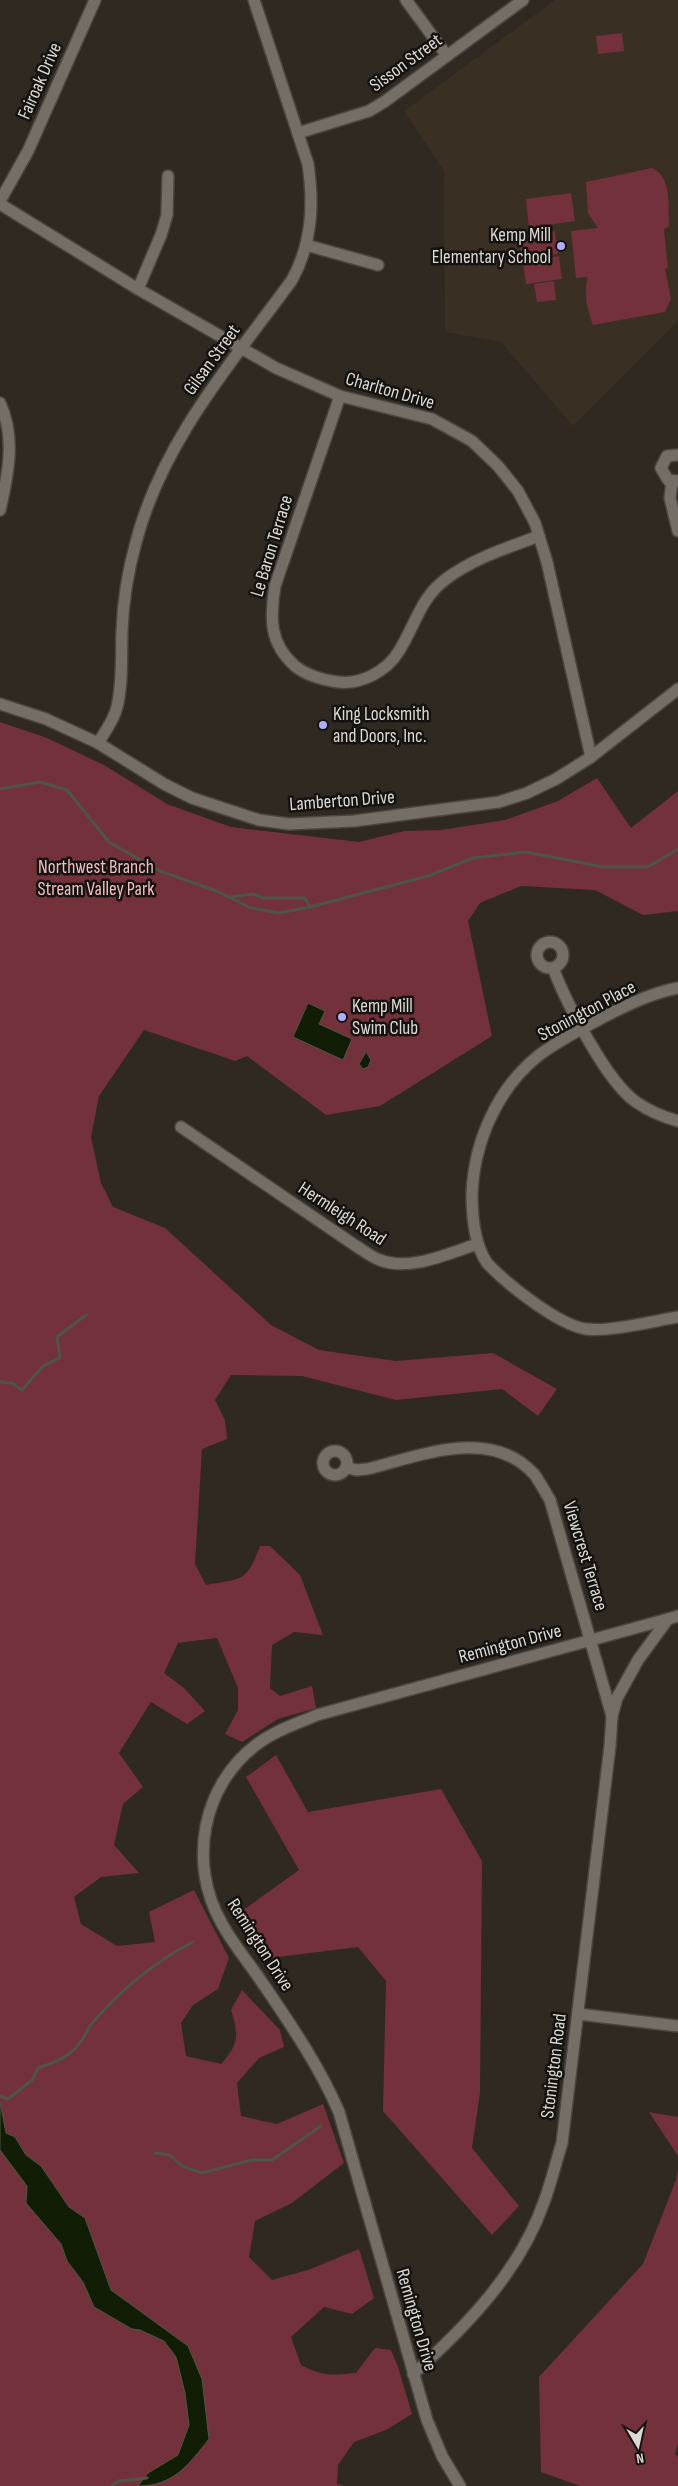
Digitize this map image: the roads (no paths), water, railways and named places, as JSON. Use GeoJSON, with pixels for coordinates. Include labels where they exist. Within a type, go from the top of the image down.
{"type":"FeatureCollection","features":[{"type":"Feature","properties":{"kind":"street","name":"Fairoak Drive"},"geometry":{"type":"LineString","coordinates":[[0,203],[28,151],[94,0]]}},
{"type":"Feature","properties":{"kind":"street","name":"Gilsan Street"},"geometry":{"type":"LineString","coordinates":[[98,744],[114,717],[117,706],[121,677],[125,591],[135,542],[148,502],[166,461],[184,430],[292,280],[302,261],[306,245],[311,220],[312,192],[308,164],[254,0]]}},
{"type":"Feature","properties":{"kind":"street"},"geometry":{"type":"LineString","coordinates":[[406,0],[447,56]]}},
{"type":"Feature","properties":{"kind":"street","name":"Sisson Street"},"geometry":{"type":"LineString","coordinates":[[298,133],[369,110],[384,102],[523,0]]}},
{"type":"Feature","properties":{"kind":"street"},"geometry":{"type":"LineString","coordinates":[[138,289],[161,235],[167,215],[168,176]]}},
{"type":"Feature","properties":{"kind":"street","name":"Charlton Drive"},"geometry":{"type":"LineString","coordinates":[[0,203],[138,289],[276,368],[340,396],[432,419],[472,441],[498,466],[518,491],[535,523],[547,562],[592,757]]}},
{"type":"Feature","properties":{"kind":"street"},"geometry":{"type":"LineString","coordinates":[[306,245],[378,265]]}},
{"type":"Feature","properties":{"kind":"street","name":"Le Baron Terrace"},"geometry":{"type":"LineString","coordinates":[[340,396],[275,586],[270,615],[271,625],[278,642],[289,660],[298,668],[327,681],[344,683],[361,681],[375,674],[398,652],[418,611],[446,578],[478,559],[539,536]]}},
{"type":"Feature","properties":{"kind":"street"},"geometry":{"type":"LineString","coordinates":[[0,403],[9,439],[7,477],[0,510]]}},
{"type":"Feature","properties":{"kind":"street"},"geometry":{"type":"LineString","coordinates":[[678,455],[668,456],[662,463],[664,476],[675,481],[670,498],[678,531]]}},
{"type":"Feature","properties":{"kind":"street","name":"Lamberton Drive"},"geometry":{"type":"LineString","coordinates":[[0,704],[46,719],[98,744],[164,784],[192,798],[259,820],[289,824],[354,821],[499,802],[526,793],[556,779],[592,757],[678,689]]}},
{"type":"Feature","properties":{"kind":"street"},"geometry":{"type":"LineString","coordinates":[[553,968],[560,987],[604,1065],[624,1091],[635,1102],[656,1114],[678,1121]]}},
{"type":"Feature","properties":{"kind":"street","name":"Stonington Place"},"geometry":{"type":"LineString","coordinates":[[478,1244],[472,1209],[477,1151],[488,1122],[507,1090],[538,1056],[583,1028],[630,1004],[678,988]]}},
{"type":"Feature","properties":{"kind":"street","name":"Hermleigh Road"},"geometry":{"type":"LineString","coordinates":[[181,1127],[356,1246],[380,1260],[394,1264],[426,1261],[478,1244]]}},
{"type":"Feature","properties":{"kind":"street"},"geometry":{"type":"LineString","coordinates":[[478,1244],[480,1254],[495,1272],[556,1317],[570,1324],[596,1330],[678,1317]]}},
{"type":"Feature","properties":{"kind":"street","name":"Viewcrest Terrace"},"geometry":{"type":"LineString","coordinates":[[346,1468],[356,1470],[367,1469],[446,1449],[473,1446],[490,1448],[515,1458],[534,1474],[550,1500],[592,1640]]}},
{"type":"Feature","properties":{"kind":"street","name":"Remington Drive"},"geometry":{"type":"LineString","coordinates":[[460,2486],[438,2447],[427,2420],[339,2112],[328,2085],[295,2030],[221,1922],[209,1895],[204,1868],[203,1840],[209,1810],[231,1768],[255,1746],[274,1733],[317,1715],[673,1618]]}},
{"type":"Feature","properties":{"kind":"street","name":"Stonington Road"},"geometry":{"type":"LineString","coordinates":[[413,2374],[448,2342],[487,2300],[514,2262],[544,2202],[562,2143],[612,1716],[618,1698],[638,1660],[673,1618]]}},
{"type":"Feature","properties":{"kind":"street","name":"Stonington Road"},"geometry":{"type":"LineString","coordinates":[[592,1640],[612,1716]]}},
{"type":"Feature","properties":{"kind":"street"},"geometry":{"type":"LineString","coordinates":[[578,2014],[678,2026]]}},
{"type":"Feature","properties":{"kind":"waterway"},"geometry":{"type":"LineString","coordinates":[[0,789],[40,782],[67,790],[109,842],[160,871],[219,892],[251,908],[279,913],[310,907],[428,876],[473,858],[526,852],[603,867],[648,867],[678,849]]}},
{"type":"Feature","properties":{"kind":"waterway"},"geometry":{"type":"LineString","coordinates":[[230,897],[253,894],[263,898],[305,898],[310,907]]}},
{"type":"Feature","properties":{"kind":"waterway"},"geometry":{"type":"LineString","coordinates":[[0,1382],[12,1383],[22,1390],[43,1366],[60,1358],[57,1337],[86,1315]]}},
{"type":"Feature","properties":{"kind":"waterway"},"geometry":{"type":"LineString","coordinates":[[0,2096],[8,2099],[32,2080],[38,2068],[68,2055],[78,2046],[92,2023],[128,1987],[153,1967],[193,1942]]}},
{"type":"Feature","properties":{"kind":"waterway"},"geometry":{"type":"LineString","coordinates":[[155,2153],[170,2155],[182,2166],[202,2173],[252,2160],[272,2160],[321,2126]]}},
{"type":"Feature","properties":{"kind":"waterway"},"geometry":{"type":"LineString","coordinates":[[112,2486],[118,2481],[147,2478]]}},
{"type":"Feature","properties":{"kind":"place","name":"Kemp Mill Elementary School"},"geometry":{"type":"Point","coordinates":[561,246]}},
{"type":"Feature","properties":{"kind":"place","name":"King Locksmith and Doors, Inc."},"geometry":{"type":"Point","coordinates":[323,725]}},
{"type":"Feature","properties":{"kind":"place","name":"Kemp Mill Swim Club"},"geometry":{"type":"Point","coordinates":[342,1017]}},
{"type":"Feature","properties":{"kind":"park label","name":"Northwest Branch Stream Valley Park"},"geometry":{"type":"Point","coordinates":[96,878]}}]}
